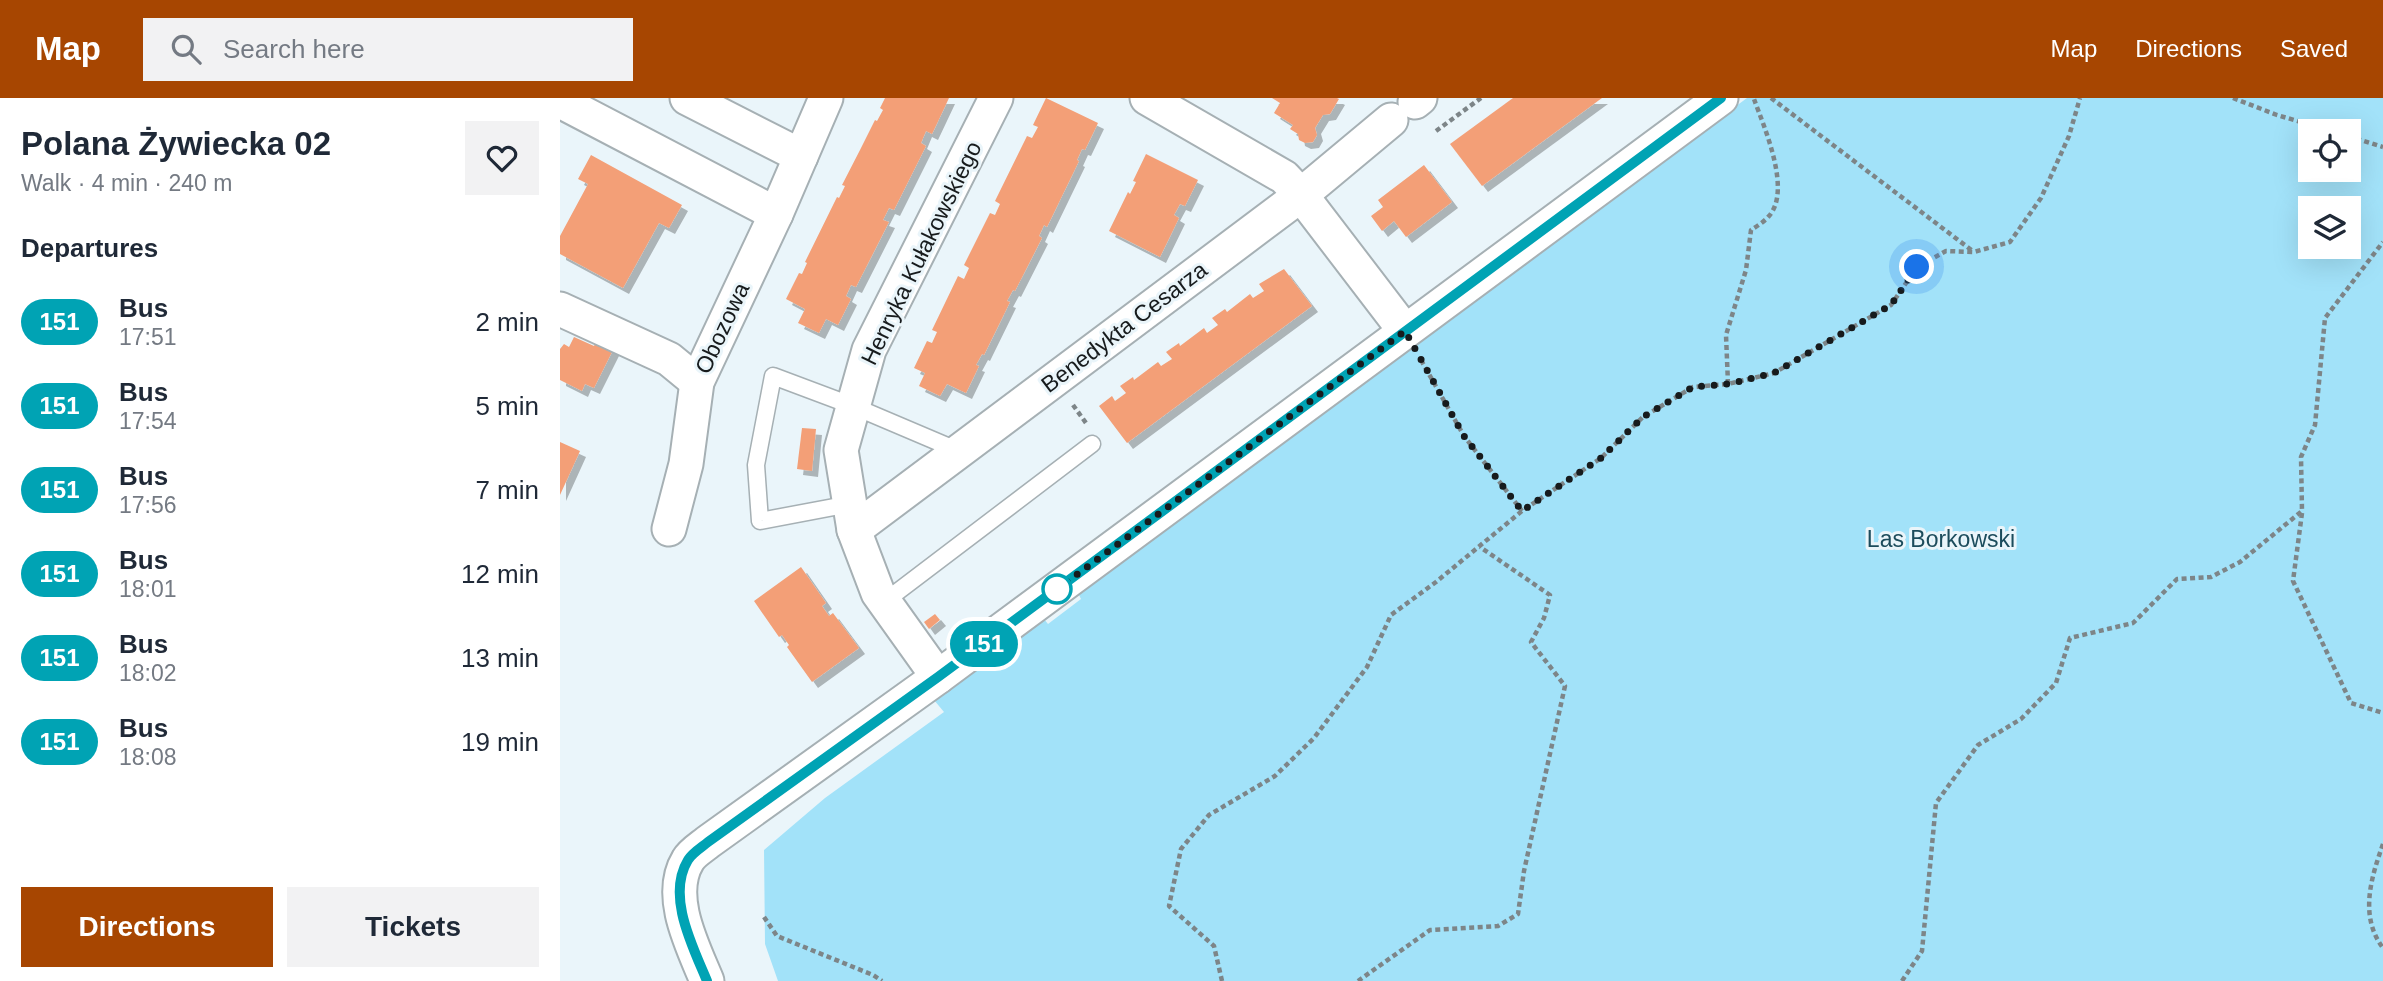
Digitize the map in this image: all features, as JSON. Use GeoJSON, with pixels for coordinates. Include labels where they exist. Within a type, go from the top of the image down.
{"type":"FeatureCollection","features":[{"type":"Feature","properties":{"kind":"street"},"geometry":{"type":"LineString","coordinates":[[687,98],[801,156]]}},
{"type":"Feature","properties":{"kind":"street","name":"Obozowa"},"geometry":{"type":"LineString","coordinates":[[669,529],[686,464],[697,382],[776,214],[826,98]]}},
{"type":"Feature","properties":{"kind":"street","name":"Henryka Kułakowskiego"},"geometry":{"type":"LineString","coordinates":[[938,677],[878,593],[852,517],[841,450],[869,350],[996,98]]}},
{"type":"Feature","properties":{"kind":"street"},"geometry":{"type":"LineString","coordinates":[[1147,98],[1284,177],[1301,195],[1405,331]]}},
{"type":"Feature","properties":{"kind":"street"},"geometry":{"type":"LineString","coordinates":[[706,981],[681,911],[680,883],[688,860],[737,819],[938,677],[1721,98]]}},
{"type":"Feature","properties":{"kind":"street"},"geometry":{"type":"LineString","coordinates":[[560,101],[776,214]]}},
{"type":"Feature","properties":{"kind":"street","name":"Benedykta Cesarza"},"geometry":{"type":"LineString","coordinates":[[852,517],[960,451],[1301,195],[1409,107]]}},
{"type":"Feature","properties":{"kind":"street"},"geometry":{"type":"LineString","coordinates":[[560,309],[669,359],[697,382]]}},
{"type":"Feature","properties":{"kind":"lane"},"geometry":{"type":"LineString","coordinates":[[852,517],[760,521],[756,465],[773,376],[960,451]]}},
{"type":"Feature","properties":{"kind":"lane"},"geometry":{"type":"LineString","coordinates":[[884,601],[1092,444]]}},
{"type":"Feature","properties":{"kind":"path"},"geometry":{"type":"LineString","coordinates":[[1436,131],[1481,98]]}},
{"type":"Feature","properties":{"kind":"path"},"geometry":{"type":"LineString","coordinates":[[1728,384],[1726,335],[1745,270],[1751,230],[1770,215],[1779,187],[1771,145],[1754,98]]}},
{"type":"Feature","properties":{"kind":"path"},"geometry":{"type":"LineString","coordinates":[[1771,98],[1973,252]]}},
{"type":"Feature","properties":{"kind":"path"},"geometry":{"type":"LineString","coordinates":[[1222,981],[1214,946],[1169,906],[1181,849],[1209,815],[1275,776],[1314,738],[1367,667],[1391,615],[1522,511],[1601,458],[1643,417],[1693,387],[1728,384],[1774,373],[1891,305],[1917,267],[1945,251],[1973,252],[2010,242],[2041,198],[2069,136],[2080,98]]}},
{"type":"Feature","properties":{"kind":"path"},"geometry":{"type":"LineString","coordinates":[[2233,98],[2298,121]]}},
{"type":"Feature","properties":{"kind":"path"},"geometry":{"type":"LineString","coordinates":[[2361,140],[2383,146]]}},
{"type":"Feature","properties":{"kind":"path"},"geometry":{"type":"LineString","coordinates":[[2383,242],[2325,318],[2315,425],[2301,457],[2302,512],[2293,581],[2351,703],[2383,713]]}},
{"type":"Feature","properties":{"kind":"path"},"geometry":{"type":"LineString","coordinates":[[1405,331],[1464,436],[1522,511]]}},
{"type":"Feature","properties":{"kind":"path"},"geometry":{"type":"LineString","coordinates":[[1054,380],[1096,436],[1092,444]]}},
{"type":"Feature","properties":{"kind":"path"},"geometry":{"type":"LineString","coordinates":[[1902,981],[1922,951],[1936,803],[1978,746],[2021,719],[2056,683],[2070,638],[2133,624],[2177,579],[2211,577],[2240,562],[2302,512]]}},
{"type":"Feature","properties":{"kind":"path"},"geometry":{"type":"LineString","coordinates":[[1358,981],[1430,930],[1498,926],[1518,914],[1526,858],[1565,686],[1531,642],[1544,618],[1550,595],[1480,547]]}},
{"type":"Feature","properties":{"kind":"path"},"geometry":{"type":"LineString","coordinates":[[2383,844],[2368,891],[2374,935],[2383,947]]}},
{"type":"Feature","properties":{"kind":"path"},"geometry":{"type":"LineString","coordinates":[[764,917],[777,936],[882,981]]}},
{"type":"Feature","properties":{"kind":"green space","name":"Las Borkowski"},"geometry":{"type":"Polygon","coordinates":[[[1747,98],[2383,98],[2383,981],[778,981],[765,944],[764,850],[825,798],[944,712],[934,700],[1044,619],[1048,624],[1081,599],[1078,593],[1747,98]]]}},
{"type":"Feature","properties":{"kind":"building"},"geometry":{"type":"Polygon","coordinates":[[[885,98],[949,98],[932,134],[926,131],[921,143],[926,146],[894,210],[889,208],[883,220],[889,222],[856,287],[851,285],[846,296],[851,299],[838,325],[826,319],[819,333],[798,323],[805,309],[786,299],[799,273],[802,274],[807,263],[805,262],[845,186],[842,185],[875,120],[877,121],[883,110],[880,108],[885,98]]]}},
{"type":"Feature","properties":{"kind":"building"},"geometry":{"type":"Polygon","coordinates":[[[1046,98],[1098,123],[1085,150],[1082,149],[1077,160],[1079,161],[1047,227],[1044,225],[1039,236],[1042,238],[1015,291],[1013,290],[1007,301],[1010,302],[984,355],[982,354],[976,365],[979,366],[966,393],[947,384],[940,396],[919,386],[925,373],[914,368],[927,341],[932,343],[937,332],[932,330],[958,276],[964,279],[969,268],[964,265],[990,213],[995,215],[1000,204],[995,201],[1027,136],[1032,138],[1038,127],[1033,125],[1046,98]]]}},
{"type":"Feature","properties":{"kind":"building"},"geometry":{"type":"Polygon","coordinates":[[[1272,98],[1339,99],[1330,114],[1323,115],[1315,128],[1317,135],[1313,142],[1305,143],[1290,129],[1293,125],[1274,113],[1280,103],[1272,98]]]}},
{"type":"Feature","properties":{"kind":"building"},"geometry":{"type":"Polygon","coordinates":[[[1513,98],[1602,98],[1482,186],[1450,144],[1513,98]]]}},
{"type":"Feature","properties":{"kind":"building"},"geometry":{"type":"Polygon","coordinates":[[[1146,154],[1198,180],[1185,206],[1180,204],[1174,215],[1179,218],[1160,257],[1109,231],[1128,192],[1130,194],[1136,182],[1133,181],[1146,154]]]}},
{"type":"Feature","properties":{"kind":"building"},"geometry":{"type":"Polygon","coordinates":[[[591,155],[682,205],[669,228],[659,223],[623,288],[560,254],[560,236],[588,184],[578,179],[591,155]]]}},
{"type":"Feature","properties":{"kind":"building"},"geometry":{"type":"Polygon","coordinates":[[[1424,165],[1452,202],[1406,237],[1394,221],[1382,231],[1371,216],[1383,207],[1378,200],[1424,165]]]}},
{"type":"Feature","properties":{"kind":"building"},"geometry":{"type":"Polygon","coordinates":[[[1284,269],[1312,306],[1127,443],[1099,406],[1112,396],[1115,401],[1126,393],[1120,386],[1133,377],[1134,380],[1158,362],[1161,366],[1172,359],[1166,352],[1179,343],[1180,346],[1204,328],[1207,333],[1218,325],[1212,318],[1225,309],[1227,312],[1250,294],[1253,298],[1264,291],[1259,284],[1284,269]]]}},
{"type":"Feature","properties":{"kind":"building"},"geometry":{"type":"Polygon","coordinates":[[[574,337],[594,346],[597,340],[614,348],[594,388],[585,384],[582,391],[560,380],[560,349],[564,344],[569,347],[574,337]]]}},
{"type":"Feature","properties":{"kind":"building"},"geometry":{"type":"Polygon","coordinates":[[[802,428],[816,429],[812,471],[797,469],[802,428]]]}},
{"type":"Feature","properties":{"kind":"building"},"geometry":{"type":"Polygon","coordinates":[[[560,442],[580,451],[560,495],[560,442]]]}},
{"type":"Feature","properties":{"kind":"building"},"geometry":{"type":"Polygon","coordinates":[[[801,567],[826,603],[822,606],[829,616],[833,613],[859,648],[812,682],[787,647],[789,645],[782,635],[779,637],[754,601],[801,567]]]}},
{"type":"Feature","properties":{"kind":"building"},"geometry":{"type":"Polygon","coordinates":[[[935,614],[940,620],[929,629],[924,622],[935,614]]]}},
{"type":"Feature","properties":{"kind":"bus line","name":"151"},"geometry":{"type":"LineString","coordinates":[[707,981],[681,911],[680,883],[688,860],[708,842],[938,677],[1721,98]]}},
{"type":"Feature","properties":{"kind":"route"},"geometry":{"type":"LineString","coordinates":[[1057,589],[1052,593],[1405,331],[1464,436],[1522,511],[1601,458],[1643,417],[1693,387],[1728,384],[1774,373],[1891,305],[1917,267]]}}]}
